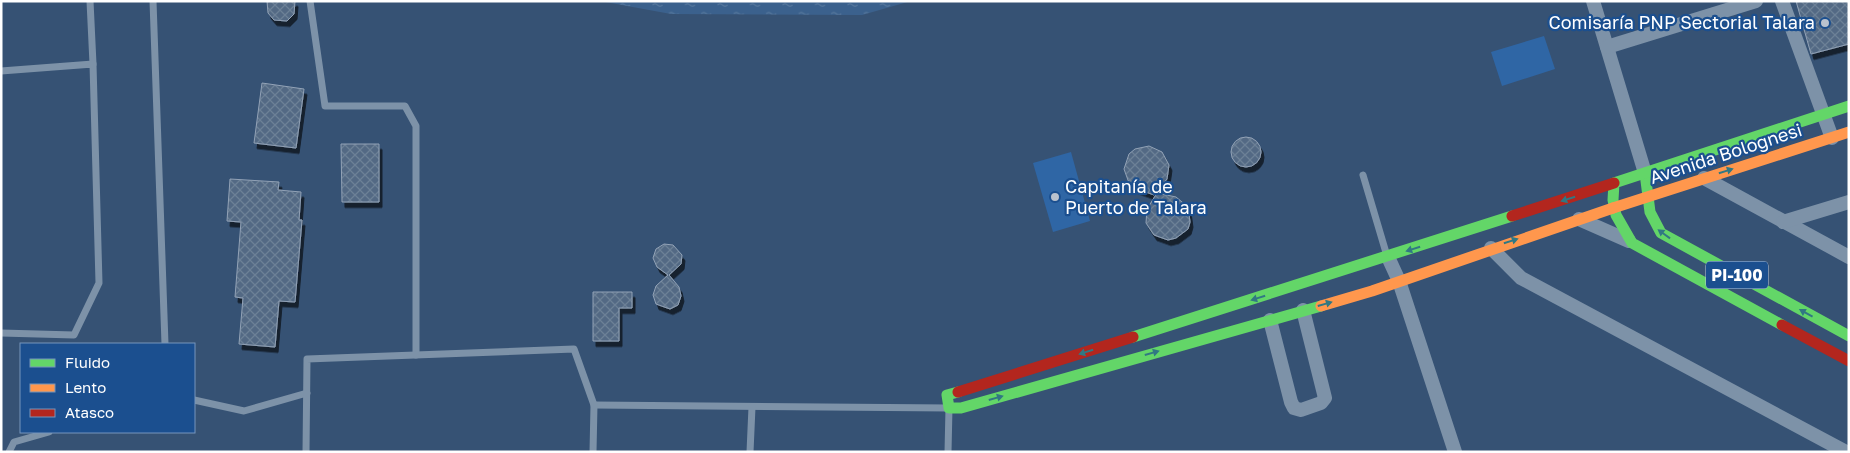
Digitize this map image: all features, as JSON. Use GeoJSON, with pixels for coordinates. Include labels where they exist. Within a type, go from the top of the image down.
{"type":"FeatureCollection","features":[{"type":"Feature","properties":{"kind":"street"},"geometry":{"type":"LineString","coordinates":[[1593,1],[1645,173]]}},
{"type":"Feature","properties":{"kind":"street"},"geometry":{"type":"LineString","coordinates":[[1607,47],[1756,1]]}},
{"type":"Feature","properties":{"kind":"street"},"geometry":{"type":"LineString","coordinates":[[1782,1],[1832,138]]}},
{"type":"Feature","properties":{"kind":"street","name":"Avenida Bolognesi"},"geometry":{"type":"LineString","coordinates":[[1849,106],[1388,257],[947,395],[949,408],[961,408],[1270,320],[1399,281],[1491,248],[1849,132]]}},
{"type":"Feature","properties":{"kind":"street","name":"PI-100"},"geometry":{"type":"LineString","coordinates":[[1645,173],[1648,212],[1653,224],[1661,233],[1849,336]]}},
{"type":"Feature","properties":{"kind":"street"},"geometry":{"type":"LineString","coordinates":[[1704,178],[1849,257]]}},
{"type":"Feature","properties":{"kind":"street","name":"PI-100"},"geometry":{"type":"LineString","coordinates":[[1614,183],[1612,195],[1613,208],[1620,225],[1632,243],[1849,361]]}},
{"type":"Feature","properties":{"kind":"street"},"geometry":{"type":"LineString","coordinates":[[1783,222],[1849,202]]}},
{"type":"Feature","properties":{"kind":"street"},"geometry":{"type":"LineString","coordinates":[[1579,219],[1632,243]]}},
{"type":"Feature","properties":{"kind":"street"},"geometry":{"type":"LineString","coordinates":[[1491,248],[1521,278],[1846,452]]}},
{"type":"Feature","properties":{"kind":"street"},"geometry":{"type":"LineString","coordinates":[[1388,257],[1399,281],[1455,452]]}},
{"type":"Feature","properties":{"kind":"street"},"geometry":{"type":"LineString","coordinates":[[1270,320],[1291,402],[1294,408],[1301,410],[1322,402],[1325,398],[1303,310]]}},
{"type":"Feature","properties":{"kind":"street"},"geometry":{"type":"LineString","coordinates":[[1815,342],[1825,323]]}},
{"type":"Feature","properties":{"kind":"lane"},"geometry":{"type":"LineString","coordinates":[[1,334],[74,335],[100,283],[90,1]]}},
{"type":"Feature","properties":{"kind":"lane"},"geometry":{"type":"LineString","coordinates":[[152,1],[164,343]]}},
{"type":"Feature","properties":{"kind":"lane"},"geometry":{"type":"LineString","coordinates":[[310,1],[325,106],[405,106],[416,126],[416,355]]}},
{"type":"Feature","properties":{"kind":"lane"},"geometry":{"type":"LineString","coordinates":[[1,71],[93,64]]}},
{"type":"Feature","properties":{"kind":"lane"},"geometry":{"type":"LineString","coordinates":[[1363,175],[1388,257]]}},
{"type":"Feature","properties":{"kind":"lane"},"geometry":{"type":"LineString","coordinates":[[306,452],[307,359],[574,349],[594,406],[593,452]]}},
{"type":"Feature","properties":{"kind":"lane"},"geometry":{"type":"LineString","coordinates":[[195,400],[244,411],[306,393]]}},
{"type":"Feature","properties":{"kind":"lane"},"geometry":{"type":"LineString","coordinates":[[594,406],[949,408],[948,452]]}},
{"type":"Feature","properties":{"kind":"lane"},"geometry":{"type":"LineString","coordinates":[[750,452],[752,406]]}},
{"type":"Feature","properties":{"kind":"lane"},"geometry":{"type":"LineString","coordinates":[[9,452],[14,442],[46,433]]}},
{"type":"Feature","properties":{"kind":"shaded area"},"geometry":{"type":"Polygon","coordinates":[[[1544,36],[1555,69],[1502,86],[1491,52],[1544,36]]]}},
{"type":"Feature","properties":{"kind":"shaded area"},"geometry":{"type":"Polygon","coordinates":[[[1071,152],[1090,221],[1053,232],[1033,163],[1071,152]]]}},
{"type":"Feature","properties":{"kind":"water"},"geometry":{"type":"Polygon","coordinates":[[[600,1],[911,1],[862,15],[671,14],[600,1]]]}},
{"type":"Feature","properties":{"kind":"building"},"geometry":{"type":"Polygon","coordinates":[[[267,1],[295,1],[294,14],[287,21],[274,20],[268,13],[267,1]]]}},
{"type":"Feature","properties":{"kind":"building","name":"Comisaría PNP Sectorial Talara"},"geometry":{"type":"Polygon","coordinates":[[[1796,1],[1849,1],[1849,44],[1811,54],[1796,1]]]}},
{"type":"Feature","properties":{"kind":"building"},"geometry":{"type":"Polygon","coordinates":[[[262,83],[304,89],[296,148],[254,143],[262,83]]]}},
{"type":"Feature","properties":{"kind":"building"},"geometry":{"type":"Polygon","coordinates":[[[1246,137],[1252,138],[1260,146],[1260,158],[1252,166],[1246,167],[1240,166],[1232,158],[1231,152],[1232,146],[1240,138],[1246,137]]]}},
{"type":"Feature","properties":{"kind":"building"},"geometry":{"type":"Polygon","coordinates":[[[341,144],[379,144],[379,202],[342,202],[341,144]]]}},
{"type":"Feature","properties":{"kind":"building"},"geometry":{"type":"Polygon","coordinates":[[[1149,146],[1162,152],[1169,165],[1167,179],[1154,195],[1135,188],[1129,183],[1124,169],[1129,154],[1135,149],[1149,146]]]}},
{"type":"Feature","properties":{"kind":"building"},"geometry":{"type":"Polygon","coordinates":[[[230,179],[279,182],[278,190],[301,192],[299,220],[302,220],[295,302],[279,301],[275,347],[239,344],[243,298],[235,297],[241,222],[227,221],[230,179]]]}},
{"type":"Feature","properties":{"kind":"building"},"geometry":{"type":"Polygon","coordinates":[[[1157,193],[1176,197],[1188,207],[1190,222],[1188,229],[1176,238],[1168,240],[1154,235],[1146,223],[1147,209],[1157,193]]]}},
{"type":"Feature","properties":{"kind":"building"},"geometry":{"type":"Polygon","coordinates":[[[664,244],[673,245],[682,255],[681,264],[669,275],[679,287],[681,296],[678,305],[670,309],[656,304],[653,295],[656,286],[668,275],[657,267],[653,258],[656,249],[664,244]]]}},
{"type":"Feature","properties":{"kind":"building"},"geometry":{"type":"Polygon","coordinates":[[[593,292],[632,292],[632,308],[619,308],[619,341],[593,341],[593,292]]]}},
{"type":"Feature","properties":{"kind":"traffic: fast"},"geometry":{"type":"LineString","coordinates":[[1782,325],[1632,243],[1616,215],[1613,200],[1614,183],[1849,106]]}},
{"type":"Feature","properties":{"kind":"traffic: fast"},"geometry":{"type":"LineString","coordinates":[[1645,173],[1650,212],[1661,233],[1849,336]]}},
{"type":"Feature","properties":{"kind":"traffic: fast"},"geometry":{"type":"LineString","coordinates":[[1133,337],[1512,216]]}},
{"type":"Feature","properties":{"kind":"traffic: fast"},"geometry":{"type":"LineString","coordinates":[[958,392],[947,395],[949,408],[961,408],[1321,306]]}},
{"type":"Feature","properties":{"kind":"traffic: slow"},"geometry":{"type":"LineString","coordinates":[[1613,208],[1849,132]]}},
{"type":"Feature","properties":{"kind":"traffic: slow"},"geometry":{"type":"LineString","coordinates":[[1321,306],[1372,291],[1613,208]]}},
{"type":"Feature","properties":{"kind":"traffic: jam"},"geometry":{"type":"LineString","coordinates":[[1512,216],[1614,183]]}},
{"type":"Feature","properties":{"kind":"traffic: jam"},"geometry":{"type":"LineString","coordinates":[[1782,325],[1849,361]]}},
{"type":"Feature","properties":{"kind":"traffic: jam"},"geometry":{"type":"LineString","coordinates":[[958,392],[1133,337]]}},
{"type":"Feature","properties":{"kind":"place","name":"Comisaría PNP Sectorial Talara"},"geometry":{"type":"Point","coordinates":[1825,23]}},
{"type":"Feature","properties":{"kind":"place","name":"Capitanía de Puerto de Talara"},"geometry":{"type":"Point","coordinates":[1055,197]}}]}
